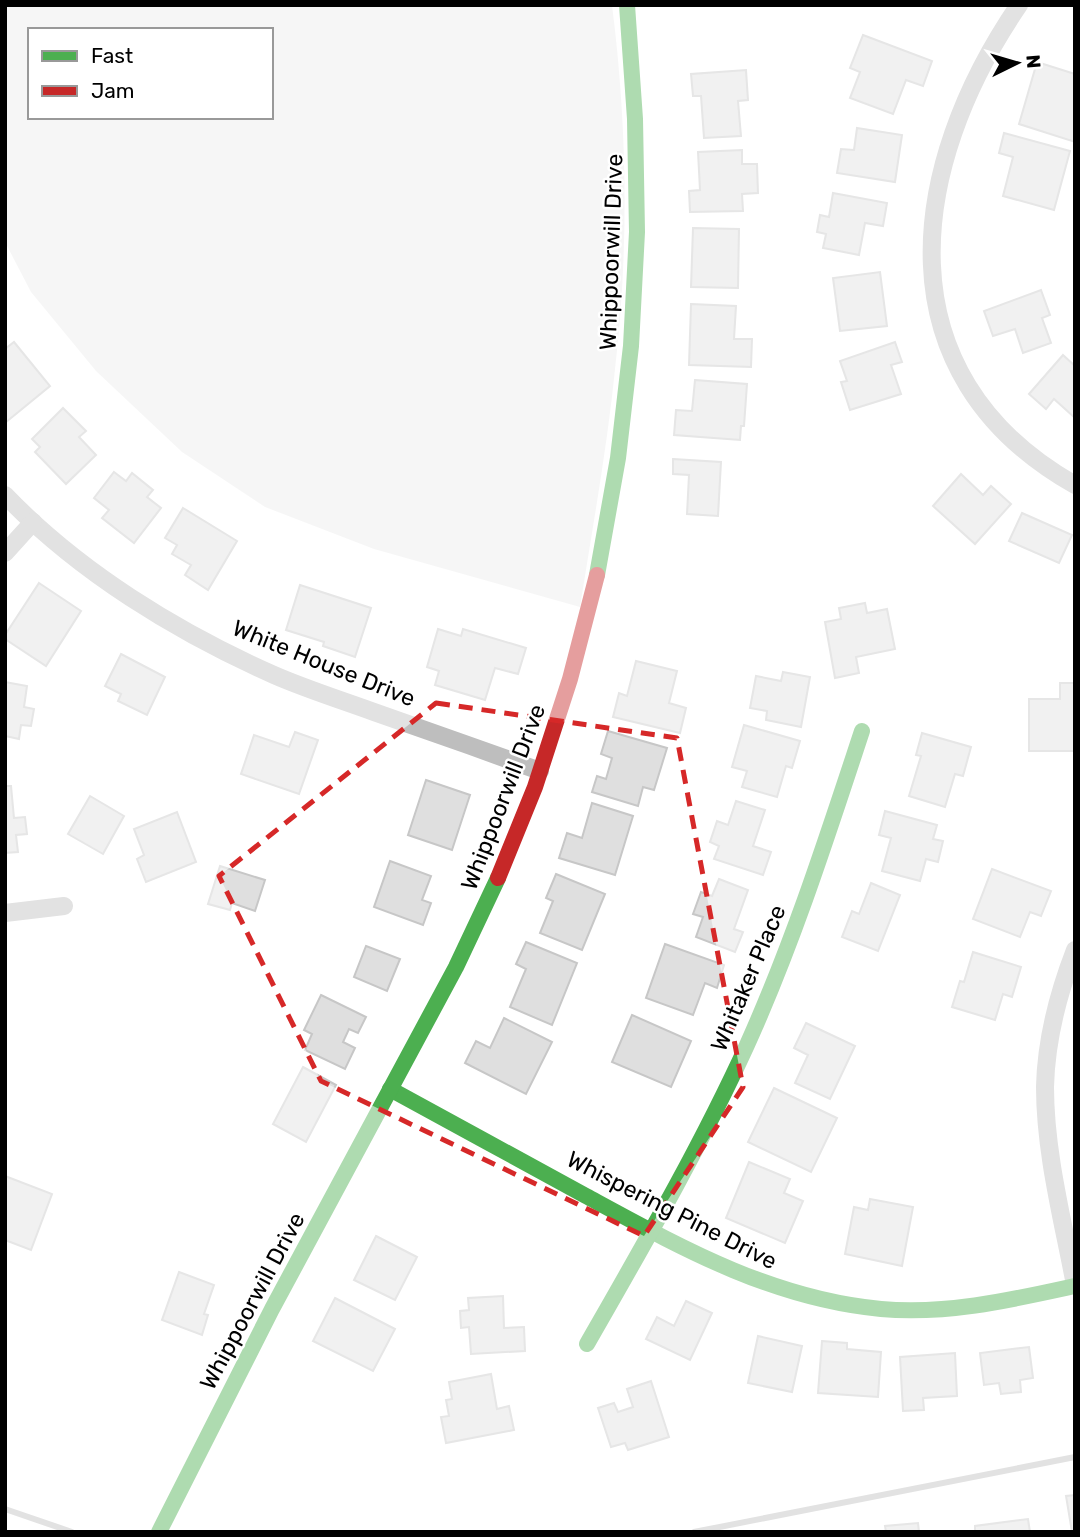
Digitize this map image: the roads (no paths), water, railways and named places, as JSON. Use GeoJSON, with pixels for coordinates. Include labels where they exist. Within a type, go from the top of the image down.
{"type":"FeatureCollection","features":[{"type":"Feature","properties":{"kind":"street","name":"Whippoorwill Drive"},"geometry":{"type":"LineString","coordinates":[[159,1532],[486,907],[509,854],[562,705],[596,584],[615,488],[626,412],[634,322],[638,190],[634,66],[627,5]]}},
{"type":"Feature","properties":{"kind":"street"},"geometry":{"type":"LineString","coordinates":[[1019,5],[983,63],[941,171],[930,242],[933,288],[937,311],[955,362],[982,408],[1027,453],[1075,485]]}},
{"type":"Feature","properties":{"kind":"street","name":"White House Drive"},"geometry":{"type":"LineString","coordinates":[[5,495],[33,522],[95,572],[180,626],[243,661],[308,688],[540,771]]}},
{"type":"Feature","properties":{"kind":"street"},"geometry":{"type":"LineString","coordinates":[[5,553],[33,522]]}},
{"type":"Feature","properties":{"kind":"street","name":"Whitaker Place"},"geometry":{"type":"LineString","coordinates":[[587,1344],[696,1148],[766,1002],[799,916],[862,732]]}},
{"type":"Feature","properties":{"kind":"street"},"geometry":{"type":"LineString","coordinates":[[5,913],[64,906]]}},
{"type":"Feature","properties":{"kind":"street"},"geometry":{"type":"LineString","coordinates":[[1075,950],[1054,1016],[1045,1086],[1052,1155],[1075,1286]]}},
{"type":"Feature","properties":{"kind":"street","name":"Whispering Pine Drive"},"geometry":{"type":"LineString","coordinates":[[390,1089],[651,1232],[763,1285],[799,1296],[852,1306],[906,1311],[944,1310],[1005,1301],[1075,1286]]}},
{"type":"Feature","properties":{"kind":"waterway"},"geometry":{"type":"LineString","coordinates":[[694,1532],[1075,1457]]}},
{"type":"Feature","properties":{"kind":"waterway"},"geometry":{"type":"LineString","coordinates":[[5,1509],[72,1532]]}}]}
